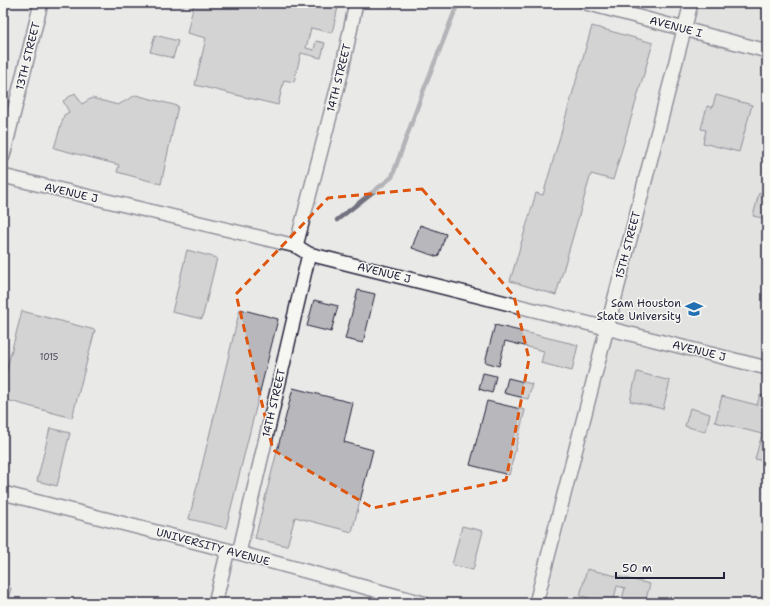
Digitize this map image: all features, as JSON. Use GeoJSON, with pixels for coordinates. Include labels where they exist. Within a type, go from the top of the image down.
{"type":"FeatureCollection","features":[{"type":"Feature","properties":{"kind":"street","name":"13TH STREET"},"geometry":{"type":"LineString","coordinates":[[3,156],[5,142],[41,3]]}},
{"type":"Feature","properties":{"kind":"street","name":"14TH STREET"},"geometry":{"type":"LineString","coordinates":[[296,246],[341,74],[356,3]]}},
{"type":"Feature","properties":{"kind":"street","name":"AVENUE I"},"geometry":{"type":"LineString","coordinates":[[586,3],[767,51]]}},
{"type":"Feature","properties":{"kind":"street","name":"15TH STREET"},"geometry":{"type":"LineString","coordinates":[[536,603],[691,3]]}},
{"type":"Feature","properties":{"kind":"street","name":"AVENUE J"},"geometry":{"type":"LineString","coordinates":[[3,176],[296,246],[310,254],[767,368]]}},
{"type":"Feature","properties":{"kind":"street","name":"14TH STREET"},"geometry":{"type":"LineString","coordinates":[[215,603],[233,551],[310,254]]}},
{"type":"Feature","properties":{"kind":"street","name":"UNIVERSITY AVENUE"},"geometry":{"type":"LineString","coordinates":[[3,493],[233,551],[423,603]]}},
{"type":"Feature","properties":{"kind":"highlighted area"},"geometry":{"type":"Polygon","coordinates":[[[422,189],[514,296],[529,359],[506,480],[373,508],[273,450],[236,294],[328,198],[422,189]]]}},
{"type":"Feature","properties":{"kind":"shaded area","name":"Sam Houston State University"},"geometry":{"type":"Polygon","coordinates":[[[698,3],[767,3],[767,603],[545,603],[698,3]]]}},
{"type":"Feature","properties":{"kind":"building"},"geometry":{"type":"Polygon","coordinates":[[[194,3],[339,3],[332,33],[311,28],[306,48],[314,50],[316,41],[325,43],[321,58],[301,53],[294,82],[284,80],[278,105],[195,85],[206,38],[187,33],[194,3]]]}},
{"type":"Feature","properties":{"kind":"building"},"geometry":{"type":"Polygon","coordinates":[[[592,26],[653,43],[613,180],[591,174],[556,295],[510,281],[536,193],[543,195],[592,26]]]}},
{"type":"Feature","properties":{"kind":"building"},"geometry":{"type":"Polygon","coordinates":[[[3,27],[7,28],[3,43],[3,27]]]}},
{"type":"Feature","properties":{"kind":"building"},"geometry":{"type":"Polygon","coordinates":[[[155,35],[178,41],[173,58],[150,52],[155,35]]]}},
{"type":"Feature","properties":{"kind":"building"},"geometry":{"type":"Polygon","coordinates":[[[75,93],[82,104],[92,98],[118,105],[136,95],[178,106],[161,184],[117,172],[119,165],[54,148],[64,115],[69,112],[63,101],[75,93]]]}},
{"type":"Feature","properties":{"kind":"building"},"geometry":{"type":"Polygon","coordinates":[[[716,95],[752,105],[739,152],[703,143],[706,130],[701,129],[707,106],[712,108],[716,95]]]}},
{"type":"Feature","properties":{"kind":"building"},"geometry":{"type":"Polygon","coordinates":[[[759,193],[767,195],[767,219],[753,216],[759,193]]]}},
{"type":"Feature","properties":{"kind":"building"},"geometry":{"type":"Polygon","coordinates":[[[420,225],[446,234],[438,257],[412,248],[420,225]]]}},
{"type":"Feature","properties":{"kind":"building"},"geometry":{"type":"Polygon","coordinates":[[[187,250],[217,258],[202,319],[172,312],[187,250]]]}},
{"type":"Feature","properties":{"kind":"building"},"geometry":{"type":"Polygon","coordinates":[[[358,290],[375,294],[363,343],[345,339],[358,290]]]}},
{"type":"Feature","properties":{"kind":"building"},"geometry":{"type":"Polygon","coordinates":[[[314,300],[338,306],[331,332],[307,326],[314,300]]]}},
{"type":"Feature","properties":{"kind":"building"},"geometry":{"type":"Polygon","coordinates":[[[240,309],[278,319],[226,528],[189,519],[240,309]]]}},
{"type":"Feature","properties":{"kind":"building"},"geometry":{"type":"Polygon","coordinates":[[[22,311],[95,330],[72,418],[3,399],[3,383],[22,311]]]}},
{"type":"Feature","properties":{"kind":"building"},"geometry":{"type":"Polygon","coordinates":[[[495,325],[578,345],[572,371],[541,363],[544,351],[505,341],[499,366],[485,362],[495,325]]]}},
{"type":"Feature","properties":{"kind":"building"},"geometry":{"type":"Polygon","coordinates":[[[637,372],[670,381],[663,409],[630,401],[637,372]]]}},
{"type":"Feature","properties":{"kind":"building"},"geometry":{"type":"Polygon","coordinates":[[[483,373],[496,376],[492,393],[479,389],[483,373]]]}},
{"type":"Feature","properties":{"kind":"building"},"geometry":{"type":"Polygon","coordinates":[[[508,378],[532,384],[528,399],[504,393],[508,378]]]}},
{"type":"Feature","properties":{"kind":"building"},"geometry":{"type":"Polygon","coordinates":[[[293,388],[353,403],[344,442],[373,450],[352,532],[295,517],[287,546],[255,538],[293,388]]]}},
{"type":"Feature","properties":{"kind":"building"},"geometry":{"type":"Polygon","coordinates":[[[760,395],[767,397],[767,462],[755,459],[762,434],[715,422],[722,396],[757,405],[760,395]]]}},
{"type":"Feature","properties":{"kind":"building"},"geometry":{"type":"Polygon","coordinates":[[[487,401],[525,410],[509,475],[470,465],[487,401]]]}},
{"type":"Feature","properties":{"kind":"building"},"geometry":{"type":"Polygon","coordinates":[[[690,408],[710,414],[705,432],[685,426],[690,408]]]}},
{"type":"Feature","properties":{"kind":"building"},"geometry":{"type":"Polygon","coordinates":[[[50,428],[70,433],[57,486],[37,481],[50,428]]]}},
{"type":"Feature","properties":{"kind":"building"},"geometry":{"type":"Polygon","coordinates":[[[462,526],[483,531],[473,570],[452,565],[462,526]]]}},
{"type":"Feature","properties":{"kind":"building"},"geometry":{"type":"Polygon","coordinates":[[[587,569],[650,584],[645,603],[621,603],[625,588],[617,586],[613,603],[589,603],[590,598],[580,596],[587,569]]]}},
{"type":"Feature","properties":{"kind":"building"},"geometry":{"type":"Polygon","coordinates":[[[3,586],[11,588],[7,603],[3,603],[3,586]]]}},
{"type":"Feature","properties":{"kind":"waterway"},"geometry":{"type":"LineString","coordinates":[[337,220],[392,177],[421,97],[458,3]]}},
{"type":"Feature","properties":{"kind":"place","name":"Sam Houston State University"},"geometry":{"type":"Point","coordinates":[694,309]}}]}
